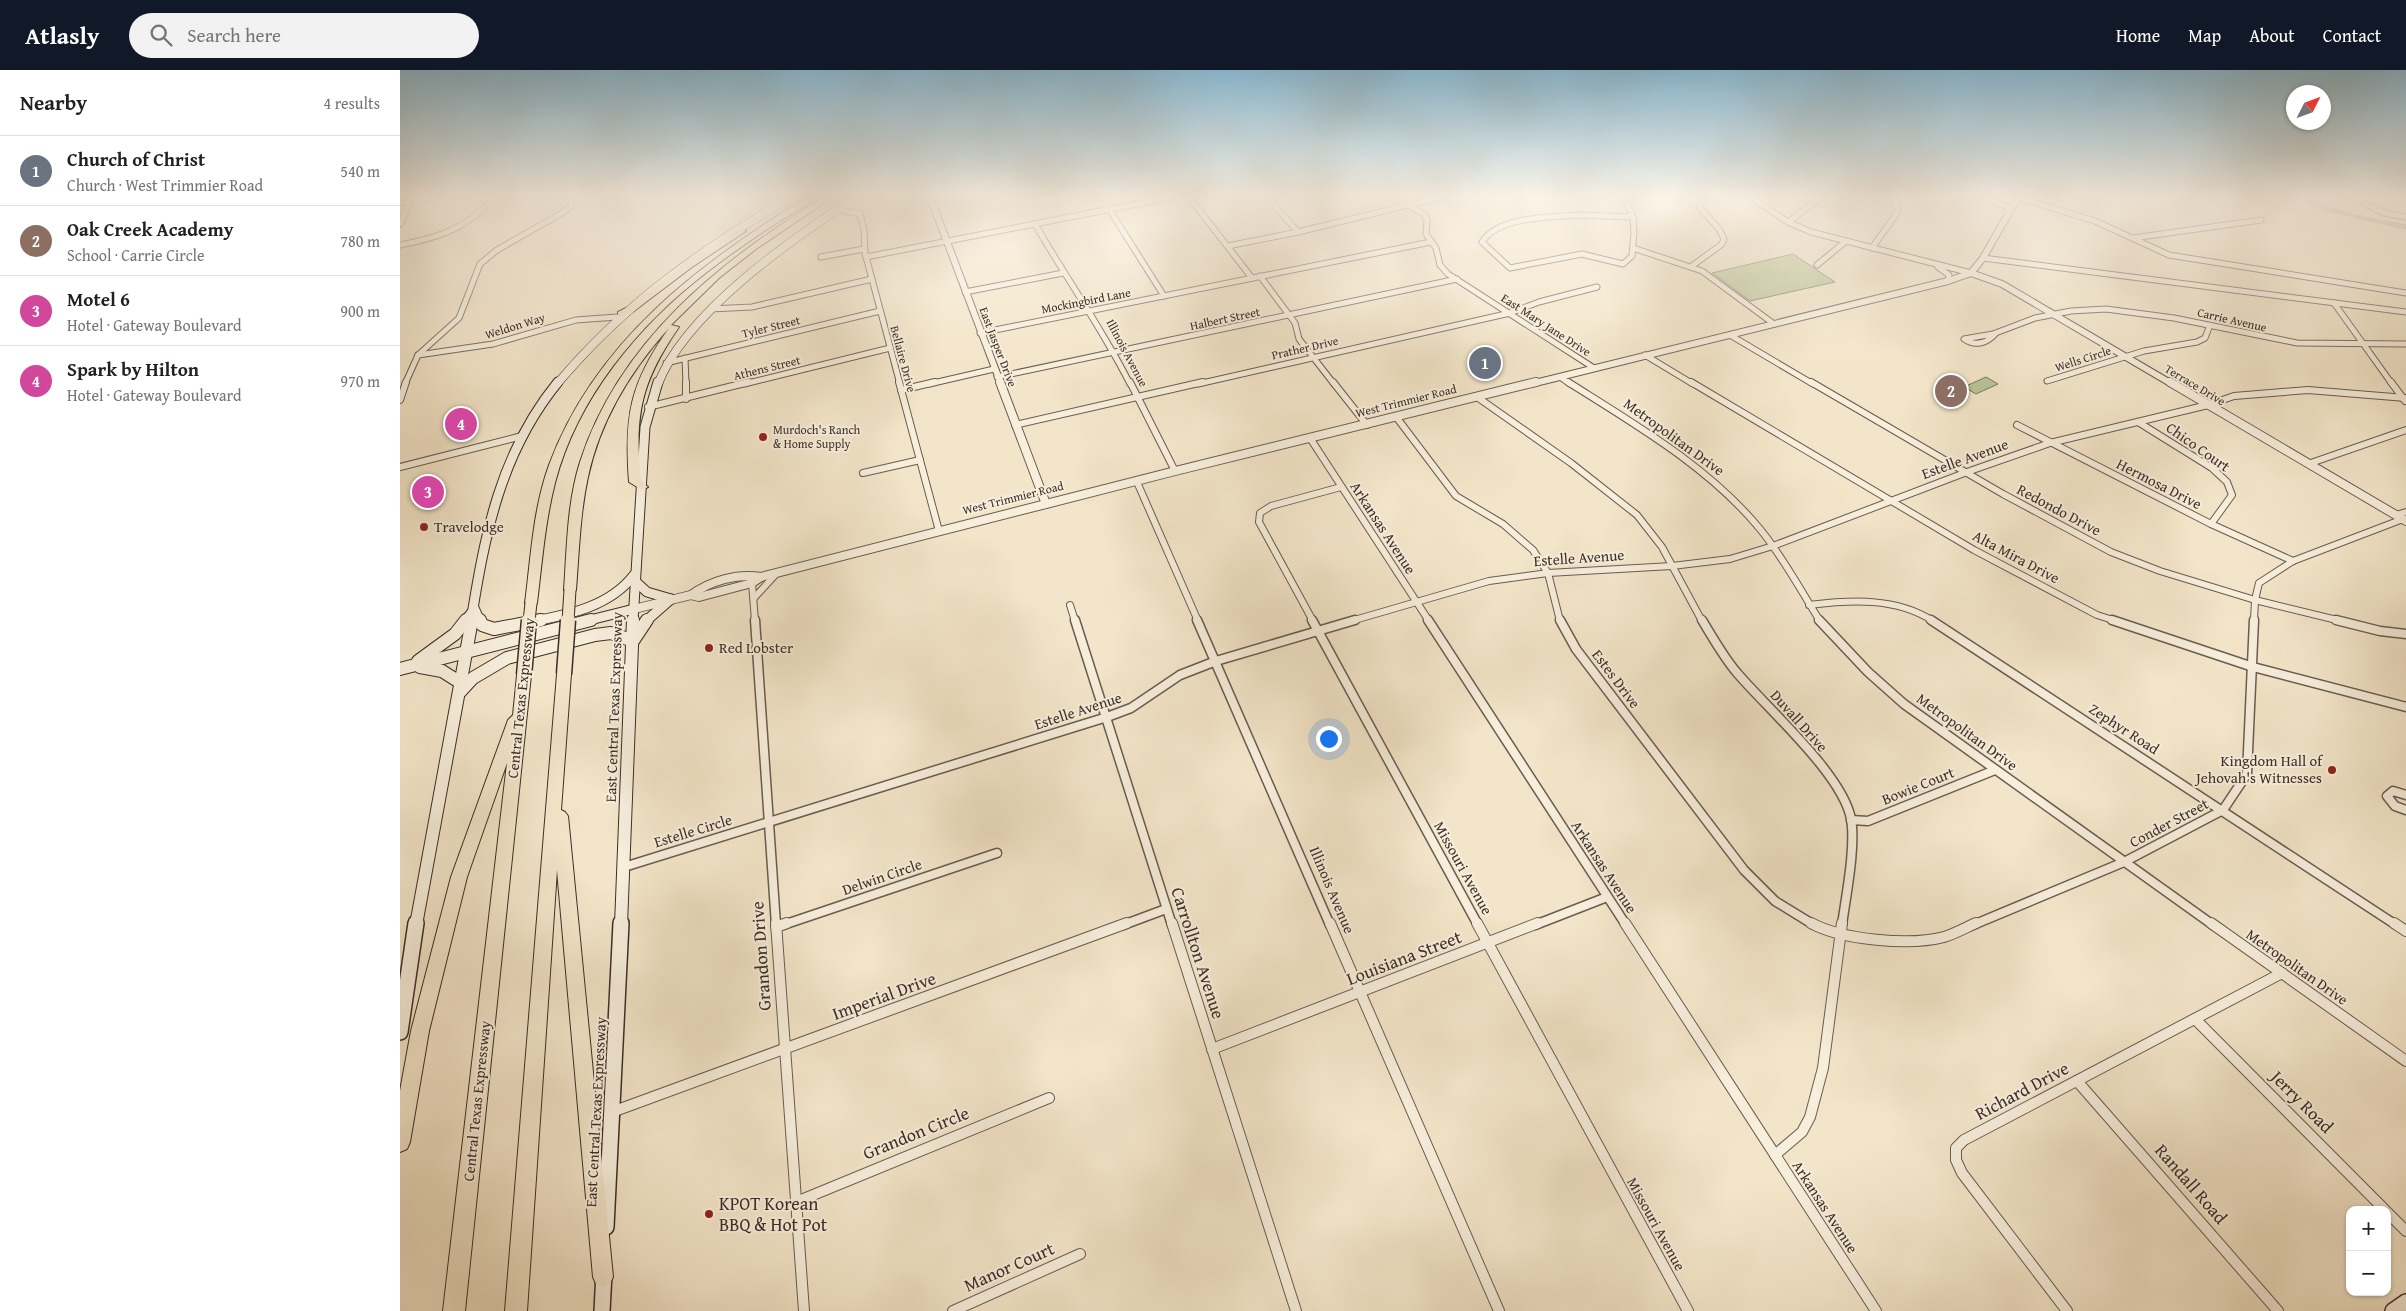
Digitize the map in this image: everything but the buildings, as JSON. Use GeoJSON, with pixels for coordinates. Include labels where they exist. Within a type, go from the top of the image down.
{"type":"FeatureCollection","features":[{"type":"Feature","properties":{"kind":"highway"},"geometry":{"type":"LineString","coordinates":[[619,316],[706,255]]}},
{"type":"Feature","properties":{"kind":"highway","name":"Central Texas Expressway"},"geometry":{"type":"LineString","coordinates":[[454,1311],[542,516],[555,465],[570,427],[613,360],[661,307],[700,272],[723,255]]}},
{"type":"Feature","properties":{"kind":"highway"},"geometry":{"type":"LineString","coordinates":[[516,1311],[570,590],[577,506],[581,482],[586,461],[605,415],[629,373],[648,346],[675,314],[720,271],[742,255]]}},
{"type":"Feature","properties":{"kind":"highway"},"geometry":{"type":"LineString","coordinates":[[642,487],[635,482],[632,441],[634,412],[643,383],[657,352],[673,328],[688,309],[717,280],[720,271]]}},
{"type":"Feature","properties":{"kind":"highway"},"geometry":{"type":"LineString","coordinates":[[400,1142],[420,1031],[459,877],[521,703]]}},
{"type":"Feature","properties":{"kind":"highway"},"geometry":{"type":"LineString","coordinates":[[555,807],[562,818],[567,903],[604,1277]]}},
{"type":"Feature","properties":{"kind":"main road"},"geometry":{"type":"LineString","coordinates":[[400,1032],[401,1015],[434,819],[460,688],[480,564],[506,468],[539,408],[568,369],[619,316],[660,280],[695,255]]}},
{"type":"Feature","properties":{"kind":"main road","name":"East Central Texas Expressway"},"geometry":{"type":"LineString","coordinates":[[602,1311],[624,867],[634,610],[645,426],[648,407],[666,362],[684,338],[710,309],[742,281],[776,255]]}},
{"type":"Feature","properties":{"kind":"main road"},"geometry":{"type":"LineString","coordinates":[[474,608],[482,625],[494,629],[505,628],[589,606],[607,599],[629,584],[636,576],[647,592],[671,599]]}},
{"type":"Feature","properties":{"kind":"main road"},"geometry":{"type":"LineString","coordinates":[[460,688],[473,678],[508,658],[595,635],[611,633],[633,641],[648,619],[671,599]]}},
{"type":"Feature","properties":{"kind":"main road"},"geometry":{"type":"LineString","coordinates":[[405,667],[455,634],[474,608]]}},
{"type":"Feature","properties":{"kind":"main road","name":"West Trimmier Road"},"geometry":{"type":"LineString","coordinates":[[405,667],[634,610]]}},
{"type":"Feature","properties":{"kind":"main road"},"geometry":{"type":"LineString","coordinates":[[405,667],[438,669],[451,674],[460,688]]}},
{"type":"Feature","properties":{"kind":"main road"},"geometry":{"type":"LineString","coordinates":[[2393,1311],[2406,1302]]}},
{"type":"Feature","properties":{"kind":"street"},"geometry":{"type":"LineString","coordinates":[[400,400],[410,370],[418,355],[459,318],[480,264],[491,255]]}},
{"type":"Feature","properties":{"kind":"street"},"geometry":{"type":"LineString","coordinates":[[821,257],[832,255]]}},
{"type":"Feature","properties":{"kind":"street","name":"Bellaire Drive"},"geometry":{"type":"LineString","coordinates":[[865,255],[939,531]]}},
{"type":"Feature","properties":{"kind":"street"},"geometry":{"type":"LineString","coordinates":[[866,258],[881,255]]}},
{"type":"Feature","properties":{"kind":"street","name":"East Jasper Drive"},"geometry":{"type":"LineString","coordinates":[[951,255],[1046,504]]}},
{"type":"Feature","properties":{"kind":"street","name":"Illinois Avenue"},"geometry":{"type":"LineString","coordinates":[[1052,255],[1114,352],[1175,472]]}},
{"type":"Feature","properties":{"kind":"street"},"geometry":{"type":"LineString","coordinates":[[1138,255],[1164,296]]}},
{"type":"Feature","properties":{"kind":"street"},"geometry":{"type":"LineString","coordinates":[[1235,255],[1252,278]]}},
{"type":"Feature","properties":{"kind":"street","name":"Mockingbird Lane"},"geometry":{"type":"LineString","coordinates":[[980,333],[1367,255]]}},
{"type":"Feature","properties":{"kind":"street","name":"East Mary Jane Drive"},"geometry":{"type":"LineString","coordinates":[[1438,255],[1440,265],[1456,279],[1594,368]]}},
{"type":"Feature","properties":{"kind":"street"},"geometry":{"type":"LineString","coordinates":[[1496,255],[1510,268],[1577,255]]}},
{"type":"Feature","properties":{"kind":"street"},"geometry":{"type":"LineString","coordinates":[[1586,255],[1623,264],[1632,255]]}},
{"type":"Feature","properties":{"kind":"street"},"geometry":{"type":"LineString","coordinates":[[1656,255],[1702,271],[1774,324]]}},
{"type":"Feature","properties":{"kind":"street"},"geometry":{"type":"LineString","coordinates":[[1692,266],[1707,255]]}},
{"type":"Feature","properties":{"kind":"street"},"geometry":{"type":"LineString","coordinates":[[1817,265],[1829,255]]}},
{"type":"Feature","properties":{"kind":"street"},"geometry":{"type":"LineString","coordinates":[[1898,255],[1971,273],[1985,255]]}},
{"type":"Feature","properties":{"kind":"street"},"geometry":{"type":"LineString","coordinates":[[2169,255],[2406,293]]}},
{"type":"Feature","properties":{"kind":"street"},"geometry":{"type":"LineString","coordinates":[[1983,258],[2406,312]]}},
{"type":"Feature","properties":{"kind":"street"},"geometry":{"type":"LineString","coordinates":[[1932,264],[1947,272],[1949,275],[1948,281]]}},
{"type":"Feature","properties":{"kind":"street","name":"West Trimmier Road"},"geometry":{"type":"LineString","coordinates":[[691,595],[699,587],[722,581],[722,584],[728,586],[1310,438],[1948,281],[1971,273]]}},
{"type":"Feature","properties":{"kind":"street","name":"Terrace Drive"},"geometry":{"type":"LineString","coordinates":[[1971,273],[2002,284],[2308,464],[2403,517]]}},
{"type":"Feature","properties":{"kind":"street"},"geometry":{"type":"LineString","coordinates":[[965,292],[1063,274]]}},
{"type":"Feature","properties":{"kind":"street"},"geometry":{"type":"LineString","coordinates":[[1260,276],[1295,323],[1299,339],[1367,425]]}},
{"type":"Feature","properties":{"kind":"street"},"geometry":{"type":"LineString","coordinates":[[710,309],[743,308],[872,279]]}},
{"type":"Feature","properties":{"kind":"street","name":"Halbert Street"},"geometry":{"type":"LineString","coordinates":[[997,377],[1456,279]]}},
{"type":"Feature","properties":{"kind":"street","name":"Prather Drive"},"geometry":{"type":"LineString","coordinates":[[1015,425],[1510,313],[1539,302],[1598,287]]}},
{"type":"Feature","properties":{"kind":"street"},"geometry":{"type":"LineString","coordinates":[[2334,303],[2405,399]]}},
{"type":"Feature","properties":{"kind":"street","name":"Carrie Avenue"},"geometry":{"type":"LineString","coordinates":[[1996,333],[2012,324],[2086,308],[2127,309],[2280,341],[2311,345],[2406,344]]}},
{"type":"Feature","properties":{"kind":"street","name":"Tyler Street"},"geometry":{"type":"LineString","coordinates":[[666,362],[880,311]]}},
{"type":"Feature","properties":{"kind":"street","name":"Weldon Way"},"geometry":{"type":"LineString","coordinates":[[418,355],[455,352],[498,343],[570,319],[619,316]]}},
{"type":"Feature","properties":{"kind":"street","name":"Wells Circle"},"geometry":{"type":"LineString","coordinates":[[2047,381],[2144,351],[2202,340],[2207,336],[2210,326]]}},
{"type":"Feature","properties":{"kind":"street"},"geometry":{"type":"LineString","coordinates":[[1996,333],[1991,339],[1980,343],[1972,344],[1964,339],[1996,333]]}},
{"type":"Feature","properties":{"kind":"street","name":"Redondo Drive"},"geometry":{"type":"LineString","coordinates":[[1730,335],[1967,472],[2111,552],[2160,571],[2254,600],[2380,631],[2406,634]]}},
{"type":"Feature","properties":{"kind":"street","name":"Athens Street"},"geometry":{"type":"LineString","coordinates":[[648,407],[890,348]]}},
{"type":"Feature","properties":{"kind":"street","name":"Alta Mira Drive"},"geometry":{"type":"LineString","coordinates":[[1645,356],[1974,550],[2097,615],[2254,668],[2406,707]]}},
{"type":"Feature","properties":{"kind":"street"},"geometry":{"type":"LineString","coordinates":[[685,358],[686,398]]}},
{"type":"Feature","properties":{"kind":"street"},"geometry":{"type":"LineString","coordinates":[[901,390],[994,369]]}},
{"type":"Feature","properties":{"kind":"street","name":"Metropolitan Drive"},"geometry":{"type":"LineString","coordinates":[[1560,377],[1686,459],[1726,492],[1745,511],[1773,546],[1809,605],[1840,645],[1904,704],[2124,862],[2403,1056]]}},
{"type":"Feature","properties":{"kind":"street","name":"Estelle Avenue"},"geometry":{"type":"LineString","coordinates":[[769,822],[1107,717],[1131,708],[1180,675],[1216,660],[1489,581],[1548,573],[1672,566],[1730,559],[1773,546],[1967,472],[2050,443],[2208,405],[2234,396],[2276,391],[2308,390],[2405,399]]}},
{"type":"Feature","properties":{"kind":"street","name":"Duvall Drive"},"geometry":{"type":"LineString","coordinates":[[1477,398],[1620,500],[1647,527],[1662,547],[1716,644],[1736,672],[1827,772],[1841,794],[1851,820],[1850,864],[1823,1068],[1810,1118],[1802,1132],[1775,1155]]}},
{"type":"Feature","properties":{"kind":"street","name":"Estes Drive"},"geometry":{"type":"LineString","coordinates":[[1397,418],[1456,496],[1513,532],[1533,550],[1548,573],[1560,621],[1576,649],[1729,853],[1775,901],[1797,916],[1822,929],[1842,934]]}},
{"type":"Feature","properties":{"kind":"street","name":"Chico Court"},"geometry":{"type":"LineString","coordinates":[[2138,422],[2212,468],[2227,482],[2232,495],[2211,524]]}},
{"type":"Feature","properties":{"kind":"street","name":"Hermosa Drive"},"geometry":{"type":"LineString","coordinates":[[2017,425],[2211,524],[2293,561]]}},
{"type":"Feature","properties":{"kind":"street"},"geometry":{"type":"LineString","coordinates":[[2308,464],[2406,430]]}},
{"type":"Feature","properties":{"kind":"street"},"geometry":{"type":"LineString","coordinates":[[400,466],[522,436]]}},
{"type":"Feature","properties":{"kind":"street","name":"Arkansas Avenue"},"geometry":{"type":"LineString","coordinates":[[1310,438],[1876,1311]]}},
{"type":"Feature","properties":{"kind":"street"},"geometry":{"type":"LineString","coordinates":[[863,473],[920,460]]}},
{"type":"Feature","properties":{"kind":"street","name":"Illinois Avenue"},"geometry":{"type":"LineString","coordinates":[[1138,482],[1499,1311]]}},
{"type":"Feature","properties":{"kind":"street","name":"Missouri Avenue"},"geometry":{"type":"LineString","coordinates":[[1341,487],[1271,506],[1260,513],[1259,522],[1688,1311]]}},
{"type":"Feature","properties":{"kind":"street","name":"Conder Street"},"geometry":{"type":"LineString","coordinates":[[1842,934],[1890,942],[1943,937],[2124,862],[2223,810],[2247,774],[2254,668],[2254,600],[2259,583],[2293,561],[2403,517]]}},
{"type":"Feature","properties":{"kind":"street"},"geometry":{"type":"LineString","coordinates":[[754,598],[776,574]]}},
{"type":"Feature","properties":{"kind":"street","name":"West Trimmier Road"},"geometry":{"type":"LineString","coordinates":[[634,610],[691,595],[699,597],[752,583],[761,577]]}},
{"type":"Feature","properties":{"kind":"street","name":"Grandon Drive"},"geometry":{"type":"LineString","coordinates":[[752,583],[804,1311]]}},
{"type":"Feature","properties":{"kind":"street","name":"Zephyr Road"},"geometry":{"type":"LineString","coordinates":[[1809,605],[1835,601],[1873,600],[1899,605],[1922,614],[2406,932]]}},
{"type":"Feature","properties":{"kind":"street","name":"Carrollton Avenue"},"geometry":{"type":"LineString","coordinates":[[1070,605],[1296,1311]]}},
{"type":"Feature","properties":{"kind":"street","name":"Bowie Court"},"geometry":{"type":"LineString","coordinates":[[1851,820],[1868,821],[1995,770]]}},
{"type":"Feature","properties":{"kind":"street"},"geometry":{"type":"LineString","coordinates":[[2406,795],[2393,792],[2388,796],[2395,806],[2406,810]]}},
{"type":"Feature","properties":{"kind":"street","name":"Estelle Circle"},"geometry":{"type":"LineString","coordinates":[[624,867],[769,822]]}},
{"type":"Feature","properties":{"kind":"street","name":"Delwin Circle"},"geometry":{"type":"LineString","coordinates":[[776,927],[997,853]]}},
{"type":"Feature","properties":{"kind":"street","name":"Louisiana Street"},"geometry":{"type":"LineString","coordinates":[[1212,1049],[1607,897]]}},
{"type":"Feature","properties":{"kind":"street","name":"Imperial Drive"},"geometry":{"type":"LineString","coordinates":[[612,1112],[785,1050],[1166,908]]}},
{"type":"Feature","properties":{"kind":"street","name":"Richard Drive"},"geometry":{"type":"LineString","coordinates":[[2067,1311],[1962,1173],[1954,1153],[1964,1140],[2282,972]]}},
{"type":"Feature","properties":{"kind":"street","name":"Jerry Road"},"geometry":{"type":"LineString","coordinates":[[2195,1019],[2381,1206]]}},
{"type":"Feature","properties":{"kind":"street","name":"Randall Road"},"geometry":{"type":"LineString","coordinates":[[2077,1081],[2278,1311]]}},
{"type":"Feature","properties":{"kind":"street","name":"Grandon Circle"},"geometry":{"type":"LineString","coordinates":[[796,1202],[1049,1098]]}},
{"type":"Feature","properties":{"kind":"street","name":"Jerry Road"},"geometry":{"type":"LineString","coordinates":[[2391,1216],[2406,1231]]}},
{"type":"Feature","properties":{"kind":"street","name":"Manor Court"},"geometry":{"type":"LineString","coordinates":[[952,1311],[1080,1254]]}},
{"type":"Feature","properties":{"kind":"shaded area"},"geometry":{"type":"Polygon","coordinates":[[[1794,255],[1835,282],[1750,301],[1712,273],[1794,255]]]}},
{"type":"Feature","properties":{"kind":"shaded area"},"geometry":{"type":"Polygon","coordinates":[[[1986,377],[1998,384],[1976,394],[1964,387],[1986,377]]]}},
{"type":"Feature","properties":{"kind":"place","name":"Church of Christ"},"geometry":{"type":"Point","coordinates":[1485,363]}},
{"type":"Feature","properties":{"kind":"place","name":"Oak Creek Academy"},"geometry":{"type":"Point","coordinates":[1951,391]}},
{"type":"Feature","properties":{"kind":"place","name":"Spark by Hilton"},"geometry":{"type":"Point","coordinates":[461,424]}},
{"type":"Feature","properties":{"kind":"place","name":"Murdoch's Ranch & Home Supply"},"geometry":{"type":"Point","coordinates":[763,437]}},
{"type":"Feature","properties":{"kind":"place","name":"Motel 6"},"geometry":{"type":"Point","coordinates":[428,492]}},
{"type":"Feature","properties":{"kind":"place","name":"Travelodge"},"geometry":{"type":"Point","coordinates":[424,527]}},
{"type":"Feature","properties":{"kind":"place","name":"Red Lobster"},"geometry":{"type":"Point","coordinates":[709,648]}},
{"type":"Feature","properties":{"kind":"place","name":"Kingdom Hall of Jehovah's Witnesses"},"geometry":{"type":"Point","coordinates":[2332,770]}},
{"type":"Feature","properties":{"kind":"place","name":"KPOT Korean BBQ & Hot Pot"},"geometry":{"type":"Point","coordinates":[709,1214]}}]}
